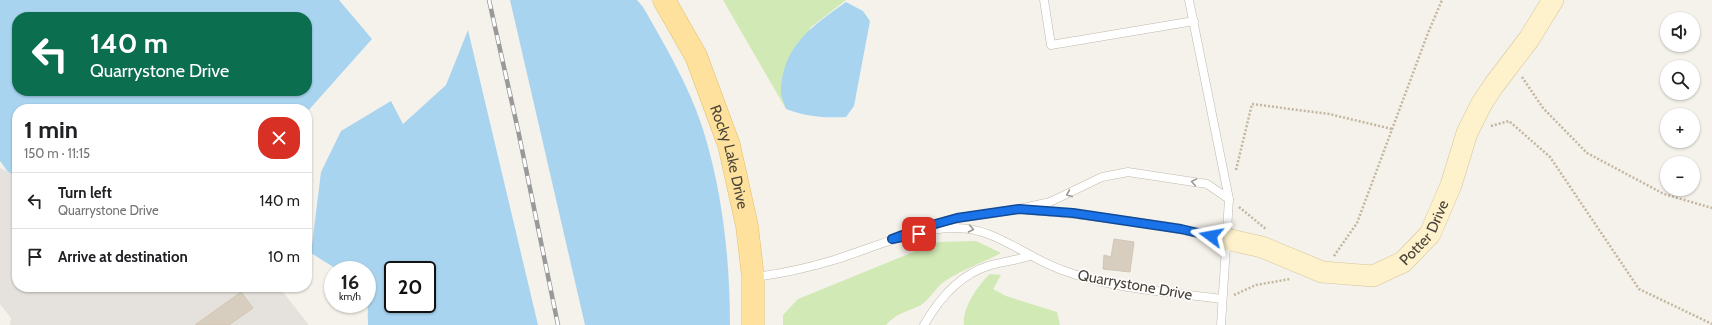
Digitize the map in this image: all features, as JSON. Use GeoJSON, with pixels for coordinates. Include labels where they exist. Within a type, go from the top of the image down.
{"type":"FeatureCollection","features":[{"type":"Feature","properties":{"kind":"main road","name":"Rocky Lake Drive"},"geometry":{"type":"LineString","coordinates":[[664,0],[696,56],[729,145],[748,226],[753,277],[753,325]]}},
{"type":"Feature","properties":{"kind":"street","name":"Potter Drive"},"geometry":{"type":"LineString","coordinates":[[1226,239],[1262,247],[1322,272],[1373,276],[1403,262],[1430,234],[1451,185],[1467,132],[1494,85],[1529,39],[1553,0]]}},
{"type":"Feature","properties":{"kind":"street","name":"Potter Drive"},"geometry":{"type":"LineString","coordinates":[[1529,39],[1566,0]]}},
{"type":"Feature","properties":{"kind":"lane"},"geometry":{"type":"LineString","coordinates":[[1044,0],[1051,45],[1194,21]]}},
{"type":"Feature","properties":{"kind":"lane"},"geometry":{"type":"LineString","coordinates":[[1189,0],[1228,198],[1221,325]]}},
{"type":"Feature","properties":{"kind":"lane"},"geometry":{"type":"LineString","coordinates":[[892,239],[921,228],[957,218],[1019,209],[1050,202],[1102,177],[1128,172],[1207,184],[1228,198]]}},
{"type":"Feature","properties":{"kind":"lane"},"geometry":{"type":"LineString","coordinates":[[1019,209],[1073,213],[1181,229],[1226,239]]}},
{"type":"Feature","properties":{"kind":"lane","name":"Quarrystone Drive"},"geometry":{"type":"LineString","coordinates":[[753,277],[787,273],[833,260],[892,239],[952,228],[968,228],[996,237],[1030,256],[1061,270],[1095,280],[1158,291],[1222,299]]}},
{"type":"Feature","properties":{"kind":"lane"},"geometry":{"type":"LineString","coordinates":[[924,325],[931,312],[959,280],[988,266],[1030,256]]}},
{"type":"Feature","properties":{"kind":"path"},"geometry":{"type":"LineString","coordinates":[[1322,272],[1357,223],[1442,0]]}},
{"type":"Feature","properties":{"kind":"path"},"geometry":{"type":"LineString","coordinates":[[1512,63],[1543,108],[1587,153],[1664,194],[1712,208]]}},
{"type":"Feature","properties":{"kind":"path"},"geometry":{"type":"LineString","coordinates":[[1228,198],[1252,104],[1329,114],[1392,129]]}},
{"type":"Feature","properties":{"kind":"path"},"geometry":{"type":"LineString","coordinates":[[1467,132],[1509,121],[1550,157],[1640,289],[1712,324]]}},
{"type":"Feature","properties":{"kind":"path"},"geometry":{"type":"LineString","coordinates":[[1222,299],[1256,285],[1293,278]]}},
{"type":"Feature","properties":{"kind":"shaded area"},"geometry":{"type":"Polygon","coordinates":[[[0,168],[12,174],[12,292],[283,292],[309,325],[10,325],[11,318],[0,304],[0,168]]]}},
{"type":"Feature","properties":{"kind":"green space"},"geometry":{"type":"Polygon","coordinates":[[[723,0],[846,0],[811,27],[781,89],[786,109],[723,0]]]}},
{"type":"Feature","properties":{"kind":"green space"},"geometry":{"type":"Polygon","coordinates":[[[976,241],[1001,253],[945,281],[921,305],[899,315],[886,325],[783,325],[783,315],[798,299],[938,242],[976,241]]]}},
{"type":"Feature","properties":{"kind":"green space"},"geometry":{"type":"Polygon","coordinates":[[[990,274],[1001,275],[993,289],[1006,296],[1057,312],[1060,325],[964,325],[964,318],[968,304],[976,290],[990,274]]]}},
{"type":"Feature","properties":{"kind":"water"},"geometry":{"type":"Polygon","coordinates":[[[0,0],[339,0],[372,39],[312,106],[312,104],[12,104],[12,174],[8,172],[0,161],[0,0]]]}},
{"type":"Feature","properties":{"kind":"water"},"geometry":{"type":"Polygon","coordinates":[[[510,0],[637,0],[643,7],[686,86],[700,119],[705,136],[721,206],[729,277],[730,325],[585,325],[510,0]]]}},
{"type":"Feature","properties":{"kind":"water"},"geometry":{"type":"Polygon","coordinates":[[[846,2],[863,11],[870,21],[854,106],[846,117],[801,114],[786,109],[781,88],[783,73],[794,48],[812,28],[846,2]]]}},
{"type":"Feature","properties":{"kind":"water"},"geometry":{"type":"Polygon","coordinates":[[[468,30],[538,325],[368,325],[368,313],[376,313],[376,261],[324,261],[312,254],[321,172],[341,131],[391,101],[403,124],[446,85],[468,30]]]}},
{"type":"Feature","properties":{"kind":"building"},"geometry":{"type":"Polygon","coordinates":[[[1114,239],[1134,242],[1130,272],[1103,269],[1104,255],[1111,257],[1114,239]]]}},
{"type":"Feature","properties":{"kind":"building"},"geometry":{"type":"Polygon","coordinates":[[[241,292],[253,308],[229,325],[195,325],[241,292]]]}},
{"type":"Feature","properties":{"kind":"railway"},"geometry":{"type":"LineString","coordinates":[[489,0],[518,130],[558,325]]}},
{"type":"Feature","properties":{"kind":"route"},"geometry":{"type":"LineString","coordinates":[[919,234],[892,239],[921,228],[957,218],[1019,209],[1073,213],[1181,229],[1211,236]]}}]}
